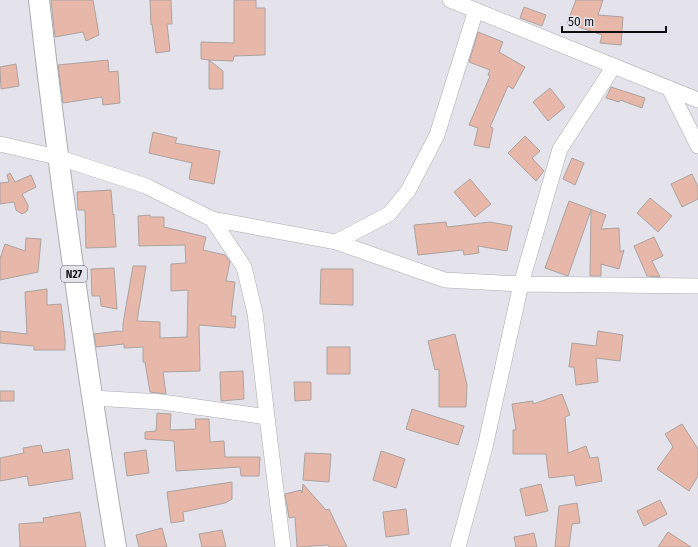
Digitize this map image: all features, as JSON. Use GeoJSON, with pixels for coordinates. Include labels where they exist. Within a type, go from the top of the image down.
{"type":"FeatureCollection","features":[{"type":"Feature","properties":{"kind":"main road","name":"N27"},"geometry":{"type":"LineString","coordinates":[[39,0],[57,157],[92,398],[116,547]]}},
{"type":"Feature","properties":{"kind":"street"},"geometry":{"type":"LineString","coordinates":[[450,0],[698,100]]}},
{"type":"Feature","properties":{"kind":"street"},"geometry":{"type":"LineString","coordinates":[[336,242],[389,214],[408,191],[437,135],[476,10]]}},
{"type":"Feature","properties":{"kind":"street"},"geometry":{"type":"LineString","coordinates":[[458,547],[485,447],[521,284],[560,149],[614,66]]}},
{"type":"Feature","properties":{"kind":"street"},"geometry":{"type":"LineString","coordinates":[[669,88],[698,146]]}},
{"type":"Feature","properties":{"kind":"street"},"geometry":{"type":"LineString","coordinates":[[0,144],[57,157],[146,186],[212,219],[336,242],[445,280],[521,284],[698,286]]}},
{"type":"Feature","properties":{"kind":"street"},"geometry":{"type":"LineString","coordinates":[[212,219],[244,267],[255,313],[266,416],[284,547]]}},
{"type":"Feature","properties":{"kind":"street"},"geometry":{"type":"LineString","coordinates":[[92,398],[162,402],[266,416]]}},
{"type":"Feature","properties":{"kind":"building"},"geometry":{"type":"Polygon","coordinates":[[[51,0],[93,0],[99,35],[86,41],[83,32],[55,37],[51,0]]]}},
{"type":"Feature","properties":{"kind":"building"},"geometry":{"type":"Polygon","coordinates":[[[150,0],[171,0],[172,24],[167,24],[170,51],[156,53],[152,24],[151,25],[150,0]]]}},
{"type":"Feature","properties":{"kind":"building"},"geometry":{"type":"Polygon","coordinates":[[[234,0],[256,0],[256,8],[265,8],[265,55],[234,56],[233,61],[201,59],[201,42],[234,43],[234,0]]]}},
{"type":"Feature","properties":{"kind":"building"},"geometry":{"type":"Polygon","coordinates":[[[576,0],[603,0],[598,15],[623,17],[621,45],[600,43],[602,35],[567,23],[576,0]]]}},
{"type":"Feature","properties":{"kind":"building"},"geometry":{"type":"Polygon","coordinates":[[[524,7],[546,15],[542,26],[520,18],[524,7]]]}},
{"type":"Feature","properties":{"kind":"building"},"geometry":{"type":"Polygon","coordinates":[[[478,32],[503,42],[499,52],[525,67],[513,89],[508,86],[490,127],[493,128],[489,148],[474,145],[478,128],[469,125],[490,76],[488,75],[490,70],[469,62],[478,32]]]}},
{"type":"Feature","properties":{"kind":"building"},"geometry":{"type":"Polygon","coordinates":[[[108,60],[109,72],[118,71],[120,103],[103,105],[102,97],[63,103],[58,65],[108,60]]]}},
{"type":"Feature","properties":{"kind":"building"},"geometry":{"type":"Polygon","coordinates":[[[209,60],[223,71],[223,89],[209,89],[209,60]]]}},
{"type":"Feature","properties":{"kind":"building"},"geometry":{"type":"Polygon","coordinates":[[[16,64],[19,86],[1,89],[0,67],[16,64]]]}},
{"type":"Feature","properties":{"kind":"building"},"geometry":{"type":"Polygon","coordinates":[[[611,87],[645,98],[642,108],[620,100],[619,102],[606,98],[611,87]]]}},
{"type":"Feature","properties":{"kind":"building"},"geometry":{"type":"Polygon","coordinates":[[[550,88],[565,107],[548,121],[533,102],[550,88]]]}},
{"type":"Feature","properties":{"kind":"building"},"geometry":{"type":"Polygon","coordinates":[[[153,132],[177,138],[175,143],[220,151],[214,184],[189,179],[192,163],[149,153],[153,132]]]}},
{"type":"Feature","properties":{"kind":"building"},"geometry":{"type":"Polygon","coordinates":[[[525,136],[540,151],[532,158],[544,171],[536,181],[508,153],[525,136]]]}},
{"type":"Feature","properties":{"kind":"building"},"geometry":{"type":"Polygon","coordinates":[[[572,158],[584,163],[575,185],[563,179],[572,158]]]}},
{"type":"Feature","properties":{"kind":"building"},"geometry":{"type":"Polygon","coordinates":[[[10,173],[15,182],[31,175],[36,187],[22,194],[28,205],[28,209],[22,214],[16,210],[14,202],[0,204],[0,183],[9,182],[7,175],[10,173]]]}},
{"type":"Feature","properties":{"kind":"building"},"geometry":{"type":"Polygon","coordinates":[[[692,174],[698,187],[698,199],[682,207],[671,184],[692,174]]]}},
{"type":"Feature","properties":{"kind":"building"},"geometry":{"type":"Polygon","coordinates":[[[470,179],[491,204],[475,217],[454,192],[470,179]]]}},
{"type":"Feature","properties":{"kind":"building"},"geometry":{"type":"Polygon","coordinates":[[[111,190],[116,247],[86,248],[85,210],[78,210],[77,192],[111,190]]]}},
{"type":"Feature","properties":{"kind":"building"},"geometry":{"type":"Polygon","coordinates":[[[650,198],[672,216],[658,232],[637,213],[650,198]]]}},
{"type":"Feature","properties":{"kind":"building"},"geometry":{"type":"Polygon","coordinates":[[[569,201],[606,215],[601,229],[619,228],[620,252],[624,250],[619,269],[601,264],[601,276],[590,276],[591,210],[568,276],[545,268],[569,201]]]}},
{"type":"Feature","properties":{"kind":"building"},"geometry":{"type":"Polygon","coordinates":[[[150,215],[150,217],[164,217],[164,227],[206,237],[203,250],[225,255],[230,262],[226,281],[235,282],[231,316],[236,316],[235,328],[199,325],[200,371],[163,372],[166,394],[150,392],[145,362],[143,362],[143,347],[124,348],[124,344],[96,347],[94,334],[118,331],[122,332],[133,266],[146,266],[137,321],[160,322],[160,338],[187,337],[188,290],[171,291],[171,264],[186,263],[185,245],[139,246],[138,216],[150,215]]]}},
{"type":"Feature","properties":{"kind":"building"},"geometry":{"type":"Polygon","coordinates":[[[446,222],[447,227],[490,222],[512,226],[507,251],[478,246],[479,253],[464,255],[463,250],[418,255],[414,225],[446,222]]]}},
{"type":"Feature","properties":{"kind":"building"},"geometry":{"type":"Polygon","coordinates":[[[654,237],[663,256],[652,261],[660,277],[647,276],[634,246],[654,237]]]}},
{"type":"Feature","properties":{"kind":"building"},"geometry":{"type":"Polygon","coordinates":[[[26,238],[41,239],[38,272],[0,280],[0,259],[5,244],[25,251],[26,238]]]}},
{"type":"Feature","properties":{"kind":"building"},"geometry":{"type":"Polygon","coordinates":[[[114,268],[117,309],[101,306],[100,296],[92,296],[91,269],[114,268]]]}},
{"type":"Feature","properties":{"kind":"building"},"geometry":{"type":"Polygon","coordinates":[[[321,269],[353,269],[353,305],[320,304],[321,269]]]}},
{"type":"Feature","properties":{"kind":"building"},"geometry":{"type":"Polygon","coordinates":[[[47,289],[47,305],[61,304],[65,350],[34,350],[34,346],[0,343],[0,331],[27,334],[25,292],[47,289]]]}},
{"type":"Feature","properties":{"kind":"building"},"geometry":{"type":"Polygon","coordinates":[[[598,331],[623,335],[620,361],[596,358],[598,382],[576,385],[574,367],[569,367],[572,343],[596,346],[598,331]]]}},
{"type":"Feature","properties":{"kind":"building"},"geometry":{"type":"Polygon","coordinates":[[[455,334],[467,385],[466,407],[439,407],[439,369],[435,370],[428,341],[455,334]]]}},
{"type":"Feature","properties":{"kind":"building"},"geometry":{"type":"Polygon","coordinates":[[[327,347],[350,347],[350,374],[327,374],[327,347]]]}},
{"type":"Feature","properties":{"kind":"building"},"geometry":{"type":"Polygon","coordinates":[[[243,371],[244,399],[221,401],[220,372],[243,371]]]}},
{"type":"Feature","properties":{"kind":"building"},"geometry":{"type":"Polygon","coordinates":[[[294,382],[311,382],[311,400],[295,401],[294,382]]]}},
{"type":"Feature","properties":{"kind":"building"},"geometry":{"type":"Polygon","coordinates":[[[0,391],[14,391],[14,401],[0,401],[0,391]]]}},
{"type":"Feature","properties":{"kind":"building"},"geometry":{"type":"Polygon","coordinates":[[[562,394],[570,415],[565,417],[568,453],[586,446],[590,458],[598,457],[602,481],[576,486],[574,475],[549,478],[546,454],[513,454],[513,430],[516,430],[512,404],[533,401],[533,404],[562,394]]]}},
{"type":"Feature","properties":{"kind":"building"},"geometry":{"type":"Polygon","coordinates":[[[412,409],[464,426],[458,445],[406,429],[412,409]]]}},
{"type":"Feature","properties":{"kind":"building"},"geometry":{"type":"Polygon","coordinates":[[[157,413],[171,414],[170,430],[196,429],[195,419],[209,419],[210,442],[224,441],[225,457],[260,457],[259,476],[241,476],[240,467],[176,471],[174,441],[145,439],[145,432],[156,431],[157,413]]]}},
{"type":"Feature","properties":{"kind":"building"},"geometry":{"type":"Polygon","coordinates":[[[682,424],[698,449],[698,476],[689,491],[657,469],[673,447],[665,434],[682,424]]]}},
{"type":"Feature","properties":{"kind":"building"},"geometry":{"type":"Polygon","coordinates":[[[41,445],[43,453],[69,449],[73,479],[29,486],[27,476],[0,481],[0,458],[24,453],[23,448],[41,445]]]}},
{"type":"Feature","properties":{"kind":"building"},"geometry":{"type":"Polygon","coordinates":[[[146,450],[149,473],[127,476],[124,453],[146,450]]]}},
{"type":"Feature","properties":{"kind":"building"},"geometry":{"type":"Polygon","coordinates":[[[381,451],[405,459],[396,488],[373,480],[381,451]]]}},
{"type":"Feature","properties":{"kind":"building"},"geometry":{"type":"Polygon","coordinates":[[[305,453],[331,454],[329,482],[303,480],[305,453]]]}},
{"type":"Feature","properties":{"kind":"building"},"geometry":{"type":"Polygon","coordinates":[[[232,482],[232,499],[225,503],[183,512],[184,521],[171,523],[167,492],[232,482]]]}},
{"type":"Feature","properties":{"kind":"building"},"geometry":{"type":"Polygon","coordinates":[[[303,484],[326,510],[329,509],[347,547],[329,547],[328,545],[297,547],[295,517],[289,518],[285,494],[301,490],[302,493],[303,484]]]}},
{"type":"Feature","properties":{"kind":"building"},"geometry":{"type":"Polygon","coordinates":[[[541,484],[548,511],[526,516],[520,489],[541,484]]]}},
{"type":"Feature","properties":{"kind":"building"},"geometry":{"type":"Polygon","coordinates":[[[660,500],[667,514],[644,526],[637,511],[660,500]]]}},
{"type":"Feature","properties":{"kind":"building"},"geometry":{"type":"Polygon","coordinates":[[[577,503],[580,523],[572,524],[569,547],[555,547],[559,506],[577,503]]]}},
{"type":"Feature","properties":{"kind":"building"},"geometry":{"type":"Polygon","coordinates":[[[406,509],[409,534],[386,537],[383,512],[406,509]]]}},
{"type":"Feature","properties":{"kind":"building"},"geometry":{"type":"Polygon","coordinates":[[[80,512],[86,547],[20,547],[19,524],[44,522],[43,518],[80,512]]]}},
{"type":"Feature","properties":{"kind":"building"},"geometry":{"type":"Polygon","coordinates":[[[162,528],[167,547],[139,547],[136,535],[162,528]]]}},
{"type":"Feature","properties":{"kind":"building"},"geometry":{"type":"Polygon","coordinates":[[[222,530],[226,547],[202,547],[199,534],[222,530]]]}},
{"type":"Feature","properties":{"kind":"building"},"geometry":{"type":"Polygon","coordinates":[[[668,532],[691,547],[658,547],[668,532]]]}},
{"type":"Feature","properties":{"kind":"building"},"geometry":{"type":"Polygon","coordinates":[[[534,533],[537,547],[516,547],[514,537],[534,533]]]}}]}
